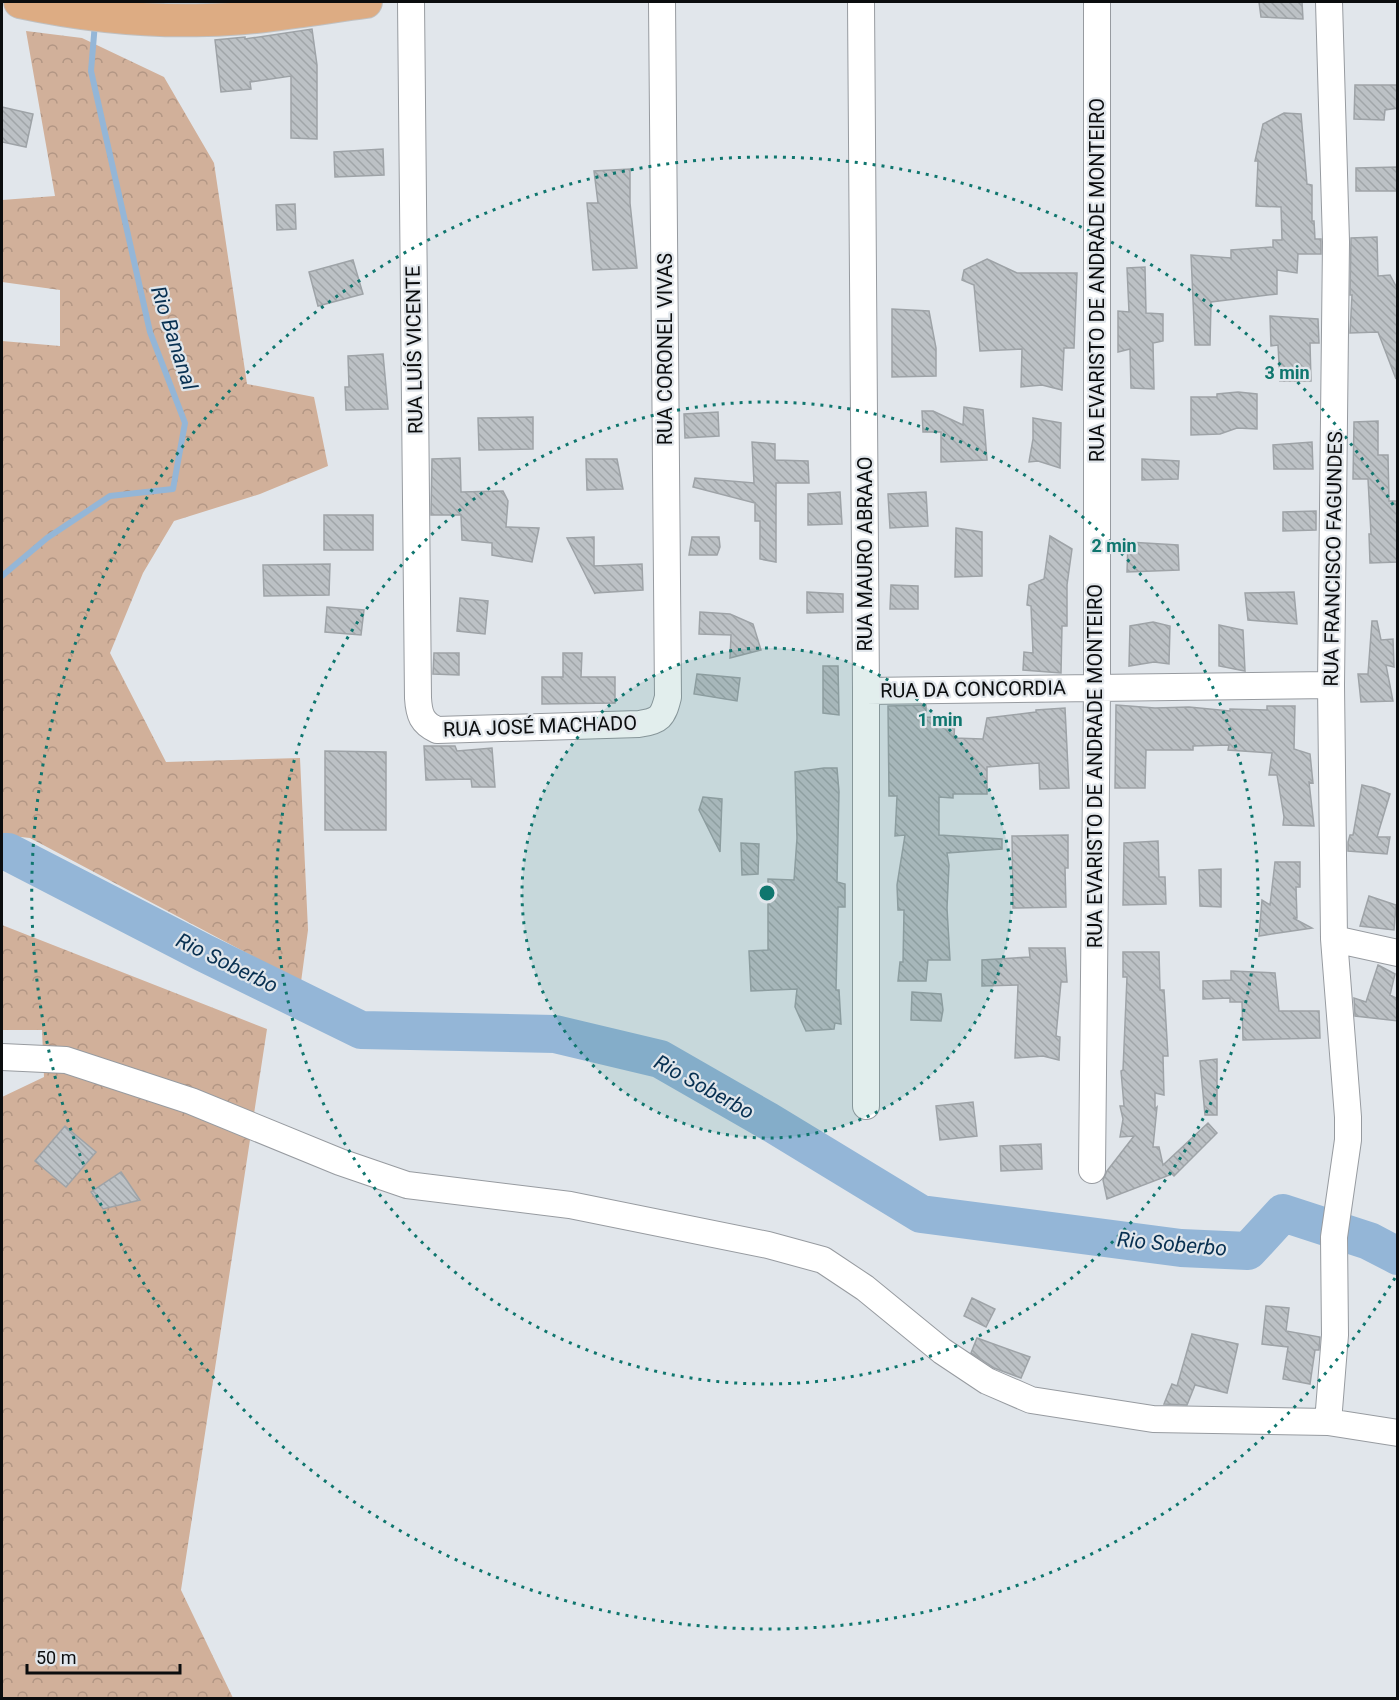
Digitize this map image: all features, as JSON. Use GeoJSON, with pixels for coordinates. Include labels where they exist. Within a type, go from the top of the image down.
{"type":"FeatureCollection","features":[{"type":"Feature","properties":{"kind":"main road"},"geometry":{"type":"LineString","coordinates":[[20,2],[57,9],[148,13],[207,20],[270,15],[366,2]]}},
{"type":"Feature","properties":{"kind":"street","name":"RUA LUÍS VICENTE"},"geometry":{"type":"LineString","coordinates":[[411,2],[418,698]]}},
{"type":"Feature","properties":{"kind":"street","name":"RUA CORONEL VIVAS"},"geometry":{"type":"LineString","coordinates":[[662,2],[668,697]]}},
{"type":"Feature","properties":{"kind":"street","name":"RUA MAURO ABRAAO"},"geometry":{"type":"LineString","coordinates":[[861,2],[866,691],[866,1106]]}},
{"type":"Feature","properties":{"kind":"street","name":"RUA EVARISTO DE ANDRADE MONTEIRO"},"geometry":{"type":"LineString","coordinates":[[1092,1170],[1097,687],[1096,2]]}},
{"type":"Feature","properties":{"kind":"street","name":"RUA FRANCISCO FAGUNDES"},"geometry":{"type":"LineString","coordinates":[[1328,1422],[1335,1335],[1334,1237],[1345,1162],[1348,1117],[1334,939],[1331,686],[1336,242],[1329,2]]}},
{"type":"Feature","properties":{"kind":"street","name":"RUA DA CONCORDIA"},"geometry":{"type":"LineString","coordinates":[[866,691],[1331,686]]}},
{"type":"Feature","properties":{"kind":"street","name":"RUA JOSÉ MACHADO"},"geometry":{"type":"LineString","coordinates":[[418,698],[419,714],[426,725],[437,730],[570,727],[653,722],[664,713],[668,697]]}},
{"type":"Feature","properties":{"kind":"street"},"geometry":{"type":"LineString","coordinates":[[1334,939],[1398,953]]}},
{"type":"Feature","properties":{"kind":"street"},"geometry":{"type":"LineString","coordinates":[[2,1057],[66,1060],[191,1101],[340,1162],[407,1185],[570,1205],[768,1245],[823,1260],[865,1288],[942,1351],[987,1381],[1030,1400],[1153,1419],[1328,1422],[1398,1433]]}},
{"type":"Feature","properties":{"kind":"green space"},"geometry":{"type":"Polygon","coordinates":[[[26,31],[82,38],[164,77],[214,163],[247,384],[314,397],[328,466],[260,494],[174,521],[143,573],[110,653],[166,762],[300,758],[308,930],[301,982],[30,838],[2,835],[2,341],[60,346],[60,290],[2,282],[2,200],[55,196],[26,31]]]}},
{"type":"Feature","properties":{"kind":"green space"},"geometry":{"type":"Polygon","coordinates":[[[2,925],[267,1029],[181,1590],[233,1698],[2,1698],[2,1097],[44,1077],[42,1030],[2,1030],[2,925]]]}},
{"type":"Feature","properties":{"kind":"building"},"geometry":{"type":"Polygon","coordinates":[[[1259,2],[1302,2],[1303,19],[1261,17],[1259,2]]]}},
{"type":"Feature","properties":{"kind":"building"},"geometry":{"type":"Polygon","coordinates":[[[312,29],[317,65],[317,139],[291,138],[291,76],[250,82],[251,89],[221,92],[215,40],[245,37],[245,39],[312,29]]]}},
{"type":"Feature","properties":{"kind":"building"},"geometry":{"type":"Polygon","coordinates":[[[1355,85],[1398,85],[1398,108],[1385,110],[1384,120],[1354,119],[1355,85]]]}},
{"type":"Feature","properties":{"kind":"building"},"geometry":{"type":"Polygon","coordinates":[[[2,107],[33,114],[26,147],[2,142],[2,107]]]}},
{"type":"Feature","properties":{"kind":"building"},"geometry":{"type":"Polygon","coordinates":[[[1284,113],[1301,114],[1307,184],[1312,185],[1312,221],[1314,221],[1315,239],[1321,239],[1321,254],[1298,254],[1297,273],[1277,270],[1277,294],[1211,302],[1210,345],[1195,345],[1191,255],[1231,258],[1231,250],[1273,247],[1273,240],[1282,240],[1281,207],[1256,206],[1258,161],[1255,161],[1263,124],[1284,113]]]}},
{"type":"Feature","properties":{"kind":"building"},"geometry":{"type":"Polygon","coordinates":[[[383,149],[384,175],[335,177],[334,152],[383,149]]]}},
{"type":"Feature","properties":{"kind":"building"},"geometry":{"type":"Polygon","coordinates":[[[1397,167],[1398,191],[1356,191],[1356,168],[1397,167]]]}},
{"type":"Feature","properties":{"kind":"building"},"geometry":{"type":"Polygon","coordinates":[[[630,169],[630,203],[637,268],[593,270],[587,203],[598,203],[594,171],[630,169]]]}},
{"type":"Feature","properties":{"kind":"building"},"geometry":{"type":"Polygon","coordinates":[[[295,204],[296,229],[277,230],[276,205],[295,204]]]}},
{"type":"Feature","properties":{"kind":"building"},"geometry":{"type":"Polygon","coordinates":[[[1377,237],[1378,276],[1390,275],[1398,290],[1396,379],[1378,332],[1350,333],[1351,238],[1377,237]]]}},
{"type":"Feature","properties":{"kind":"building"},"geometry":{"type":"Polygon","coordinates":[[[987,259],[1017,273],[1077,273],[1074,348],[1064,348],[1062,390],[1042,385],[1021,387],[1022,349],[980,351],[974,285],[962,280],[964,270],[987,259]]]}},
{"type":"Feature","properties":{"kind":"building"},"geometry":{"type":"Polygon","coordinates":[[[353,260],[363,294],[318,306],[309,272],[353,260]]]}},
{"type":"Feature","properties":{"kind":"building"},"geometry":{"type":"Polygon","coordinates":[[[1145,267],[1146,313],[1163,314],[1163,341],[1153,343],[1154,389],[1131,388],[1130,349],[1118,352],[1118,311],[1129,312],[1127,268],[1145,267]]]}},
{"type":"Feature","properties":{"kind":"building"},"geometry":{"type":"Polygon","coordinates":[[[892,309],[929,311],[936,348],[936,376],[892,377],[892,309]]]}},
{"type":"Feature","properties":{"kind":"building"},"geometry":{"type":"Polygon","coordinates":[[[1270,316],[1318,319],[1319,343],[1310,343],[1311,381],[1280,381],[1278,345],[1271,346],[1270,316]]]}},
{"type":"Feature","properties":{"kind":"building"},"geometry":{"type":"Polygon","coordinates":[[[383,354],[388,409],[346,410],[345,387],[349,387],[348,356],[383,354]]]}},
{"type":"Feature","properties":{"kind":"building"},"geometry":{"type":"Polygon","coordinates":[[[1238,392],[1257,394],[1257,429],[1237,428],[1220,434],[1191,435],[1191,397],[1217,397],[1217,394],[1238,392]]]}},
{"type":"Feature","properties":{"kind":"building"},"geometry":{"type":"Polygon","coordinates":[[[964,407],[983,410],[987,460],[941,462],[941,432],[923,432],[922,411],[933,411],[963,425],[964,407]]]}},
{"type":"Feature","properties":{"kind":"building"},"geometry":{"type":"Polygon","coordinates":[[[718,412],[719,436],[685,438],[684,414],[718,412]]]}},
{"type":"Feature","properties":{"kind":"building"},"geometry":{"type":"Polygon","coordinates":[[[533,417],[533,449],[479,450],[478,418],[533,417]]]}},
{"type":"Feature","properties":{"kind":"building"},"geometry":{"type":"Polygon","coordinates":[[[1033,418],[1061,423],[1060,468],[1038,461],[1029,462],[1033,439],[1033,418]]]}},
{"type":"Feature","properties":{"kind":"building"},"geometry":{"type":"Polygon","coordinates":[[[1378,421],[1378,455],[1388,455],[1389,501],[1398,501],[1398,562],[1370,563],[1368,479],[1353,479],[1354,422],[1378,421]]]}},
{"type":"Feature","properties":{"kind":"building"},"geometry":{"type":"Polygon","coordinates":[[[752,442],[775,444],[775,460],[808,461],[809,483],[776,483],[776,562],[760,559],[760,521],[755,521],[755,503],[693,487],[695,478],[754,483],[752,442]]]}},
{"type":"Feature","properties":{"kind":"building"},"geometry":{"type":"Polygon","coordinates":[[[1312,442],[1313,469],[1274,469],[1273,445],[1312,442]]]}},
{"type":"Feature","properties":{"kind":"building"},"geometry":{"type":"Polygon","coordinates":[[[460,458],[461,492],[503,491],[508,501],[506,527],[539,528],[532,562],[492,555],[492,543],[462,540],[461,515],[431,515],[432,459],[460,458]]]}},
{"type":"Feature","properties":{"kind":"building"},"geometry":{"type":"Polygon","coordinates":[[[586,459],[617,459],[623,489],[587,490],[586,459]]]}},
{"type":"Feature","properties":{"kind":"building"},"geometry":{"type":"Polygon","coordinates":[[[1142,459],[1179,461],[1178,479],[1142,480],[1142,459]]]}},
{"type":"Feature","properties":{"kind":"building"},"geometry":{"type":"Polygon","coordinates":[[[840,492],[842,524],[808,525],[808,494],[840,492]]]}},
{"type":"Feature","properties":{"kind":"building"},"geometry":{"type":"Polygon","coordinates":[[[926,492],[928,526],[890,528],[888,494],[926,492]]]}},
{"type":"Feature","properties":{"kind":"building"},"geometry":{"type":"Polygon","coordinates":[[[1316,511],[1316,530],[1283,531],[1283,512],[1316,511]]]}},
{"type":"Feature","properties":{"kind":"building"},"geometry":{"type":"Polygon","coordinates":[[[324,515],[373,515],[373,550],[324,550],[324,515]]]}},
{"type":"Feature","properties":{"kind":"building"},"geometry":{"type":"Polygon","coordinates":[[[956,528],[982,532],[982,576],[955,577],[956,528]]]}},
{"type":"Feature","properties":{"kind":"building"},"geometry":{"type":"Polygon","coordinates":[[[1050,536],[1072,549],[1067,585],[1067,626],[1062,626],[1061,673],[1023,670],[1024,652],[1033,653],[1031,606],[1027,605],[1029,585],[1044,579],[1050,536]]]}},
{"type":"Feature","properties":{"kind":"building"},"geometry":{"type":"Polygon","coordinates":[[[594,537],[594,566],[642,564],[643,590],[595,594],[567,538],[594,537]]]}},
{"type":"Feature","properties":{"kind":"building"},"geometry":{"type":"Polygon","coordinates":[[[692,537],[719,537],[720,547],[717,555],[689,555],[692,537]]]}},
{"type":"Feature","properties":{"kind":"building"},"geometry":{"type":"Polygon","coordinates":[[[1128,542],[1178,545],[1179,570],[1127,572],[1128,542]]]}},
{"type":"Feature","properties":{"kind":"building"},"geometry":{"type":"Polygon","coordinates":[[[330,564],[329,595],[264,596],[263,565],[330,564]]]}},
{"type":"Feature","properties":{"kind":"building"},"geometry":{"type":"Polygon","coordinates":[[[891,585],[918,586],[918,609],[890,609],[891,585]]]}},
{"type":"Feature","properties":{"kind":"building"},"geometry":{"type":"Polygon","coordinates":[[[807,592],[843,594],[843,612],[807,613],[807,592]]]}},
{"type":"Feature","properties":{"kind":"building"},"geometry":{"type":"Polygon","coordinates":[[[1294,592],[1297,624],[1248,620],[1245,593],[1294,592]]]}},
{"type":"Feature","properties":{"kind":"building"},"geometry":{"type":"Polygon","coordinates":[[[460,598],[488,601],[485,634],[457,631],[460,598]]]}},
{"type":"Feature","properties":{"kind":"building"},"geometry":{"type":"Polygon","coordinates":[[[327,607],[364,610],[361,635],[325,632],[327,607]]]}},
{"type":"Feature","properties":{"kind":"building"},"geometry":{"type":"Polygon","coordinates":[[[700,612],[730,614],[753,624],[761,650],[730,658],[731,635],[699,634],[700,612]]]}},
{"type":"Feature","properties":{"kind":"building"},"geometry":{"type":"Polygon","coordinates":[[[1372,621],[1377,621],[1381,640],[1393,639],[1394,667],[1386,665],[1393,701],[1361,702],[1358,674],[1368,674],[1372,621]]]}},
{"type":"Feature","properties":{"kind":"building"},"geometry":{"type":"Polygon","coordinates":[[[1153,622],[1170,626],[1169,664],[1154,662],[1129,666],[1130,626],[1153,622]]]}},
{"type":"Feature","properties":{"kind":"building"},"geometry":{"type":"Polygon","coordinates":[[[1219,625],[1243,630],[1245,671],[1219,666],[1219,625]]]}},
{"type":"Feature","properties":{"kind":"building"},"geometry":{"type":"Polygon","coordinates":[[[434,653],[459,653],[459,675],[433,674],[434,653]]]}},
{"type":"Feature","properties":{"kind":"building"},"geometry":{"type":"Polygon","coordinates":[[[563,653],[582,653],[581,677],[615,677],[615,703],[542,704],[542,677],[563,677],[563,653]]]}},
{"type":"Feature","properties":{"kind":"building"},"geometry":{"type":"Polygon","coordinates":[[[823,666],[838,666],[839,715],[823,713],[823,666]]]}},
{"type":"Feature","properties":{"kind":"building"},"geometry":{"type":"Polygon","coordinates":[[[697,674],[740,678],[737,701],[694,694],[697,674]]]}},
{"type":"Feature","properties":{"kind":"building"},"geometry":{"type":"Polygon","coordinates":[[[926,705],[926,717],[955,718],[954,738],[983,739],[987,718],[1065,708],[1069,788],[1040,789],[1039,763],[987,767],[987,794],[953,794],[953,798],[939,797],[939,835],[1002,839],[1002,849],[947,853],[950,960],[928,960],[926,981],[898,981],[900,962],[903,962],[904,910],[898,910],[897,885],[905,835],[895,836],[897,796],[889,796],[888,706],[926,705]]]}},
{"type":"Feature","properties":{"kind":"building"},"geometry":{"type":"Polygon","coordinates":[[[1116,705],[1155,708],[1189,707],[1230,711],[1230,709],[1267,710],[1267,706],[1295,706],[1294,749],[1310,754],[1313,783],[1309,782],[1314,826],[1283,825],[1284,817],[1277,775],[1269,775],[1272,753],[1228,750],[1229,745],[1193,746],[1193,750],[1146,750],[1145,788],[1115,788],[1116,705]]]}},
{"type":"Feature","properties":{"kind":"building"},"geometry":{"type":"Polygon","coordinates":[[[424,746],[455,746],[457,751],[492,748],[495,787],[472,787],[471,779],[426,780],[424,746]]]}},
{"type":"Feature","properties":{"kind":"building"},"geometry":{"type":"Polygon","coordinates":[[[325,751],[386,752],[386,830],[325,830],[325,751]]]}},
{"type":"Feature","properties":{"kind":"building"},"geometry":{"type":"Polygon","coordinates":[[[837,768],[839,792],[837,882],[845,884],[845,907],[838,907],[836,990],[839,990],[841,1024],[835,1023],[834,1029],[806,1031],[795,1007],[797,989],[751,991],[749,951],[768,950],[768,879],[794,880],[797,838],[795,772],[837,768]]]}},
{"type":"Feature","properties":{"kind":"building"},"geometry":{"type":"Polygon","coordinates":[[[1362,785],[1390,794],[1377,837],[1390,837],[1387,854],[1348,851],[1348,842],[1350,835],[1353,835],[1362,785]]]}},
{"type":"Feature","properties":{"kind":"building"},"geometry":{"type":"Polygon","coordinates":[[[703,797],[722,799],[720,852],[699,810],[703,797]]]}},
{"type":"Feature","properties":{"kind":"building"},"geometry":{"type":"Polygon","coordinates":[[[1068,835],[1068,868],[1065,868],[1066,907],[1013,908],[1012,836],[1068,835]]]}},
{"type":"Feature","properties":{"kind":"building"},"geometry":{"type":"Polygon","coordinates":[[[1158,841],[1159,877],[1165,877],[1166,904],[1123,905],[1124,843],[1158,841]]]}},
{"type":"Feature","properties":{"kind":"building"},"geometry":{"type":"Polygon","coordinates":[[[741,843],[759,844],[758,874],[742,875],[741,843]]]}},
{"type":"Feature","properties":{"kind":"building"},"geometry":{"type":"Polygon","coordinates":[[[1275,862],[1300,862],[1300,887],[1296,887],[1297,918],[1293,918],[1312,928],[1259,936],[1262,900],[1270,905],[1275,862]]]}},
{"type":"Feature","properties":{"kind":"building"},"geometry":{"type":"Polygon","coordinates":[[[1221,869],[1221,907],[1200,906],[1199,870],[1221,869]]]}},
{"type":"Feature","properties":{"kind":"building"},"geometry":{"type":"Polygon","coordinates":[[[1369,896],[1396,905],[1394,930],[1360,926],[1369,896]]]}},
{"type":"Feature","properties":{"kind":"building"},"geometry":{"type":"Polygon","coordinates":[[[1029,948],[1065,948],[1067,982],[1061,982],[1056,1036],[1060,1037],[1059,1060],[1043,1056],[1015,1058],[1018,985],[982,986],[982,960],[1030,957],[1029,948]]]}},
{"type":"Feature","properties":{"kind":"building"},"geometry":{"type":"Polygon","coordinates":[[[1123,952],[1159,952],[1160,990],[1164,990],[1168,1056],[1163,1056],[1164,1095],[1155,1093],[1155,1109],[1157,1107],[1153,1147],[1159,1147],[1163,1165],[1208,1123],[1217,1133],[1174,1176],[1172,1174],[1107,1199],[1103,1180],[1107,1171],[1134,1136],[1120,1137],[1123,1119],[1120,1106],[1124,1106],[1121,1071],[1123,1070],[1127,977],[1123,977],[1123,952]]]}},
{"type":"Feature","properties":{"kind":"building"},"geometry":{"type":"Polygon","coordinates":[[[1378,965],[1395,974],[1390,995],[1398,999],[1398,1021],[1355,1016],[1354,998],[1366,1002],[1378,965]]]}},
{"type":"Feature","properties":{"kind":"building"},"geometry":{"type":"Polygon","coordinates":[[[1231,971],[1275,973],[1279,1011],[1319,1011],[1320,1038],[1243,1040],[1242,1002],[1230,1002],[1230,998],[1203,999],[1203,981],[1231,980],[1231,971]]]}},
{"type":"Feature","properties":{"kind":"building"},"geometry":{"type":"Polygon","coordinates":[[[912,992],[941,994],[943,1010],[941,1021],[911,1020],[912,992]]]}},
{"type":"Feature","properties":{"kind":"building"},"geometry":{"type":"Polygon","coordinates":[[[1217,1059],[1217,1115],[1205,1115],[1200,1061],[1217,1059]]]}},
{"type":"Feature","properties":{"kind":"building"},"geometry":{"type":"Polygon","coordinates":[[[973,1102],[977,1136],[940,1140],[936,1106],[973,1102]]]}},
{"type":"Feature","properties":{"kind":"building"},"geometry":{"type":"Polygon","coordinates":[[[65,1126],[96,1152],[66,1187],[35,1161],[65,1126]]]}},
{"type":"Feature","properties":{"kind":"building"},"geometry":{"type":"Polygon","coordinates":[[[1041,1144],[1042,1169],[1001,1171],[1000,1146],[1041,1144]]]}},
{"type":"Feature","properties":{"kind":"building"},"geometry":{"type":"Polygon","coordinates":[[[121,1172],[140,1200],[103,1209],[91,1192],[121,1172]]]}},
{"type":"Feature","properties":{"kind":"building"},"geometry":{"type":"Polygon","coordinates":[[[972,1298],[995,1309],[986,1327],[964,1316],[972,1298]]]}},
{"type":"Feature","properties":{"kind":"building"},"geometry":{"type":"Polygon","coordinates":[[[1266,1306],[1289,1308],[1286,1331],[1320,1337],[1319,1350],[1315,1350],[1310,1384],[1283,1379],[1288,1347],[1262,1344],[1266,1306]]]}},
{"type":"Feature","properties":{"kind":"building"},"geometry":{"type":"Polygon","coordinates":[[[1192,1334],[1238,1344],[1227,1393],[1195,1385],[1187,1405],[1164,1404],[1172,1384],[1177,1386],[1192,1334]]]}},
{"type":"Feature","properties":{"kind":"building"},"geometry":{"type":"Polygon","coordinates":[[[977,1338],[1030,1357],[1021,1378],[994,1368],[971,1353],[977,1338]]]}},
{"type":"Feature","properties":{"kind":"waterway","name":"Rio Bananal"},"geometry":{"type":"LineString","coordinates":[[2,576],[47,538],[110,496],[173,489],[185,423],[150,332],[91,71],[95,23]]}},
{"type":"Feature","properties":{"kind":"waterway","name":"Rio Soberbo"},"geometry":{"type":"LineString","coordinates":[[2,852],[8,852],[204,953],[361,1030],[555,1034],[660,1059],[768,1121],[921,1214],[1181,1248],[1248,1251],[1283,1213],[1369,1241],[1398,1256]]}}]}
